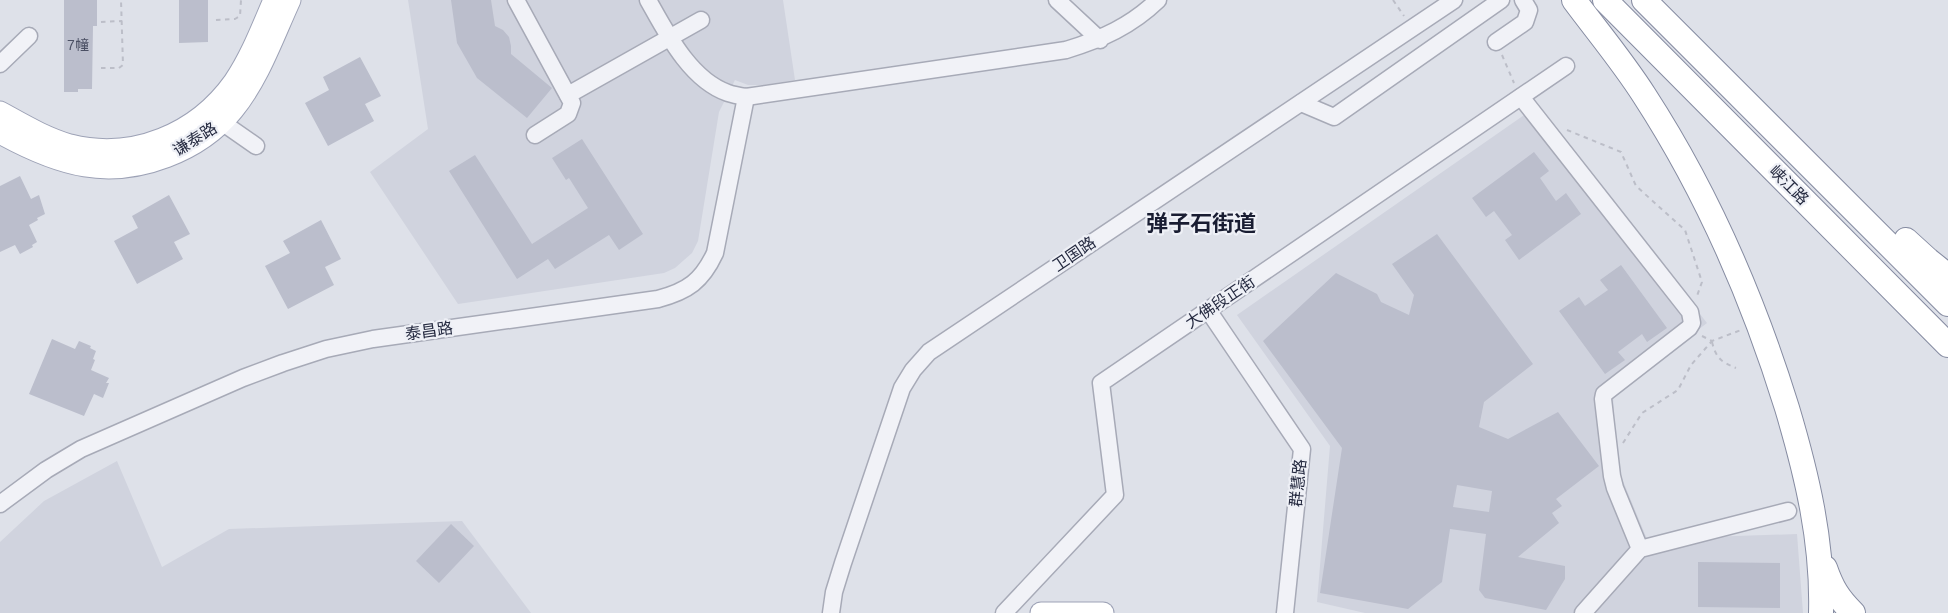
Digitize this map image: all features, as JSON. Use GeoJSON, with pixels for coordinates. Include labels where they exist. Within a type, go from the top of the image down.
{"type":"FeatureCollection","features":[{"type":"Feature","properties":{"kind":"highway"},"geometry":{"type":"LineString","coordinates":[[1574,0],[1644,94],[1697,185],[1742,279],[1770,352],[1812,504],[1818,545],[1821,613]]}},
{"type":"Feature","properties":{"kind":"highway","name":"峡江路"},"geometry":{"type":"LineString","coordinates":[[1605,0],[1948,345]]}},
{"type":"Feature","properties":{"kind":"highway"},"geometry":{"type":"LineString","coordinates":[[1651,1],[1740,76],[1860,196],[1948,276]]}},
{"type":"Feature","properties":{"kind":"highway","name":"峡江路"},"geometry":{"type":"LineString","coordinates":[[1651,1],[1948,304]]}},
{"type":"Feature","properties":{"kind":"highway"},"geometry":{"type":"LineString","coordinates":[[1818,545],[1831,586],[1853,613]]}},
{"type":"Feature","properties":{"kind":"main road","name":"谦泰路"},"geometry":{"type":"LineString","coordinates":[[0,133],[35,152],[87,167],[121,167],[155,161],[182,150],[204,138],[227,90],[246,63],[274,0]]}},
{"type":"Feature","properties":{"kind":"main road","name":"谦泰路"},"geometry":{"type":"LineString","coordinates":[[0,112],[41,134],[69,144],[93,149],[122,149],[151,143],[175,134],[234,109],[258,71],[290,0]]}},
{"type":"Feature","properties":{"kind":"main road"},"geometry":{"type":"LineString","coordinates":[[1041,613],[1103,613]]}},
{"type":"Feature","properties":{"kind":"street"},"geometry":{"type":"LineString","coordinates":[[516,0],[572,103],[568,114],[535,135]]}},
{"type":"Feature","properties":{"kind":"street"},"geometry":{"type":"LineString","coordinates":[[648,0],[679,52],[694,70],[727,93],[746,97],[1066,50],[1100,40],[1125,26],[1158,0]]}},
{"type":"Feature","properties":{"kind":"street"},"geometry":{"type":"LineString","coordinates":[[1057,0],[1100,40]]}},
{"type":"Feature","properties":{"kind":"street","name":"卫国路"},"geometry":{"type":"LineString","coordinates":[[831,613],[834,592],[843,563],[902,388],[913,370],[929,352],[1454,0]]}},
{"type":"Feature","properties":{"kind":"street"},"geometry":{"type":"LineString","coordinates":[[1301,103],[1335,117],[1501,0]]}},
{"type":"Feature","properties":{"kind":"street"},"geometry":{"type":"LineString","coordinates":[[1496,42],[1525,22],[1529,10],[1523,0]]}},
{"type":"Feature","properties":{"kind":"street"},"geometry":{"type":"LineString","coordinates":[[568,95],[701,20]]}},
{"type":"Feature","properties":{"kind":"street"},"geometry":{"type":"LineString","coordinates":[[0,64],[29,36]]}},
{"type":"Feature","properties":{"kind":"street","name":"大佛段正街"},"geometry":{"type":"LineString","coordinates":[[1004,613],[1115,495],[1101,383],[1566,66]]}},
{"type":"Feature","properties":{"kind":"street","name":"泰昌路"},"geometry":{"type":"LineString","coordinates":[[0,504],[46,470],[81,449],[243,378],[326,349],[373,339],[658,299],[687,288],[700,279],[709,267],[715,252],[746,97]]}},
{"type":"Feature","properties":{"kind":"street"},"geometry":{"type":"LineString","coordinates":[[1521,97],[1690,320],[1604,394],[1610,465],[1615,488],[1640,549]]}},
{"type":"Feature","properties":{"kind":"street"},"geometry":{"type":"LineString","coordinates":[[214,117],[256,146]]}},
{"type":"Feature","properties":{"kind":"street","name":"群慧路"},"geometry":{"type":"LineString","coordinates":[[1208,310],[1302,449],[1285,613]]}},
{"type":"Feature","properties":{"kind":"street"},"geometry":{"type":"LineString","coordinates":[[1583,613],[1640,549],[1788,511]]}},
{"type":"Feature","properties":{"kind":"path"},"geometry":{"type":"LineString","coordinates":[[101,68],[119,68],[123,65],[121,0]]}},
{"type":"Feature","properties":{"kind":"path"},"geometry":{"type":"LineString","coordinates":[[216,20],[235,19],[240,16],[240,0]]}},
{"type":"Feature","properties":{"kind":"path"},"geometry":{"type":"LineString","coordinates":[[1393,0],[1413,28]]}},
{"type":"Feature","properties":{"kind":"path"},"geometry":{"type":"LineString","coordinates":[[102,21],[122,21]]}},
{"type":"Feature","properties":{"kind":"path"},"geometry":{"type":"LineString","coordinates":[[1496,42],[1521,97]]}},
{"type":"Feature","properties":{"kind":"path"},"geometry":{"type":"LineString","coordinates":[[1537,118],[1621,152],[1636,186],[1685,230],[1702,282],[1690,320],[1712,341],[1715,354],[1722,363],[1736,368]]}},
{"type":"Feature","properties":{"kind":"path"},"geometry":{"type":"LineString","coordinates":[[1610,465],[1642,413],[1678,390],[1691,366],[1712,341],[1744,329]]}},
{"type":"Feature","properties":{"kind":"shaded area"},"geometry":{"type":"Polygon","coordinates":[[[408,0],[783,0],[795,80],[748,85],[735,80],[719,112],[698,241],[692,253],[675,268],[664,273],[458,304],[370,172],[428,129],[408,0]]]}},
{"type":"Feature","properties":{"kind":"shaded area"},"geometry":{"type":"Polygon","coordinates":[[[1537,106],[1707,323],[1613,394],[1616,464],[1647,539],[1797,534],[1803,613],[1365,613],[1317,602],[1330,446],[1237,315],[1537,106]]]}},
{"type":"Feature","properties":{"kind":"shaded area"},"geometry":{"type":"Polygon","coordinates":[[[117,461],[162,567],[229,529],[462,521],[531,613],[0,613],[0,542],[44,501],[117,461]]]}},
{"type":"Feature","properties":{"kind":"building"},"geometry":{"type":"Polygon","coordinates":[[[64,0],[97,0],[97,26],[93,26],[92,89],[64,92],[64,0]]]}},
{"type":"Feature","properties":{"kind":"building"},"geometry":{"type":"Polygon","coordinates":[[[179,0],[208,0],[208,42],[179,43],[179,0]]]}},
{"type":"Feature","properties":{"kind":"building"},"geometry":{"type":"Polygon","coordinates":[[[451,0],[491,0],[495,26],[509,37],[511,54],[552,88],[527,118],[477,78],[457,43],[451,0]]]}},
{"type":"Feature","properties":{"kind":"building"},"geometry":{"type":"Polygon","coordinates":[[[360,57],[381,96],[365,104],[374,121],[328,146],[305,103],[329,90],[323,77],[360,57]]]}},
{"type":"Feature","properties":{"kind":"building"},"geometry":{"type":"Polygon","coordinates":[[[582,139],[643,234],[619,250],[609,235],[555,269],[548,259],[517,279],[449,171],[475,155],[532,244],[588,208],[569,178],[566,180],[552,158],[582,139]]]}},
{"type":"Feature","properties":{"kind":"building"},"geometry":{"type":"Polygon","coordinates":[[[1534,152],[1549,171],[1540,178],[1556,201],[1566,193],[1581,214],[1519,260],[1505,240],[1512,235],[1494,211],[1486,217],[1472,198],[1534,152]]]}},
{"type":"Feature","properties":{"kind":"building"},"geometry":{"type":"Polygon","coordinates":[[[20,176],[31,199],[39,195],[45,214],[29,225],[37,242],[32,245],[33,247],[20,254],[15,245],[0,252],[0,186],[20,176]]]}},
{"type":"Feature","properties":{"kind":"building"},"geometry":{"type":"Polygon","coordinates":[[[169,195],[190,234],[174,242],[183,259],[137,284],[114,241],[138,228],[132,216],[169,195]]]}},
{"type":"Feature","properties":{"kind":"building"},"geometry":{"type":"Polygon","coordinates":[[[321,220],[341,259],[325,267],[334,285],[288,309],[265,266],[290,253],[283,241],[321,220]]]}},
{"type":"Feature","properties":{"kind":"building"},"geometry":{"type":"Polygon","coordinates":[[[1437,234],[1533,364],[1484,402],[1479,427],[1508,439],[1558,412],[1599,466],[1556,499],[1562,506],[1552,513],[1559,523],[1518,557],[1565,566],[1565,579],[1546,610],[1485,598],[1479,590],[1486,534],[1450,529],[1442,582],[1408,609],[1320,593],[1342,448],[1263,341],[1336,273],[1377,294],[1381,302],[1409,315],[1414,295],[1392,264],[1437,234]],[[1457,485],[1453,507],[1489,512],[1492,491],[1457,485]]]}},
{"type":"Feature","properties":{"kind":"building"},"geometry":{"type":"Polygon","coordinates":[[[1621,265],[1667,328],[1647,342],[1642,334],[1618,352],[1625,360],[1605,374],[1559,311],[1579,297],[1585,306],[1608,290],[1600,280],[1621,265]]]}},
{"type":"Feature","properties":{"kind":"building"},"geometry":{"type":"Polygon","coordinates":[[[52,339],[75,349],[79,341],[91,346],[90,348],[96,351],[91,370],[109,378],[103,398],[94,394],[84,416],[29,394],[52,339]]]}},
{"type":"Feature","properties":{"kind":"building"},"geometry":{"type":"Polygon","coordinates":[[[451,524],[474,546],[439,583],[416,561],[451,524]]]}},
{"type":"Feature","properties":{"kind":"building"},"geometry":{"type":"Polygon","coordinates":[[[1698,562],[1780,563],[1780,608],[1698,607],[1698,562]]]}},
{"type":"Feature","properties":{"kind":"district","name":"弹子石街道"},"geometry":{"type":"Point","coordinates":[1201,223]}}]}
